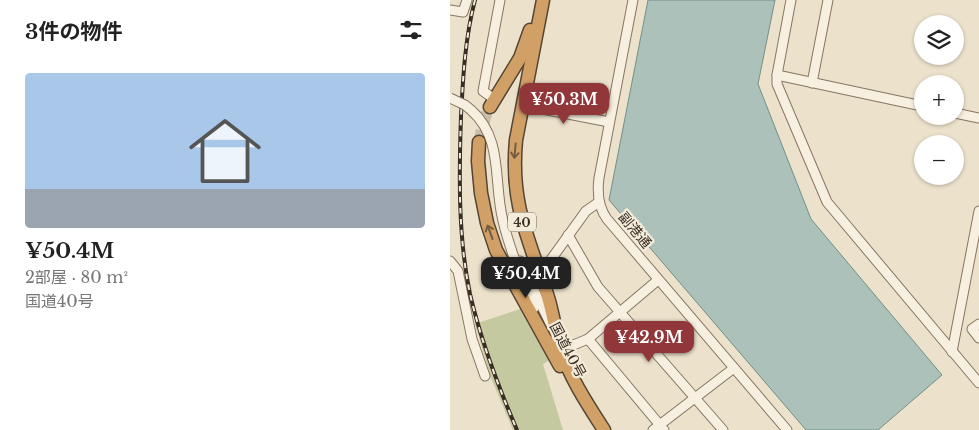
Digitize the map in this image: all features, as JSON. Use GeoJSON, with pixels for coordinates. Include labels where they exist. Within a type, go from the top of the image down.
{"type":"FeatureCollection","features":[{"type":"Feature","properties":{"kind":"highway"},"geometry":{"type":"LineString","coordinates":[[492,103],[523,52],[536,0]]}},
{"type":"Feature","properties":{"kind":"highway","name":"国道40号"},"geometry":{"type":"LineString","coordinates":[[543,0],[522,105],[514,157],[516,192],[525,232],[548,296],[556,350],[595,430]]}},
{"type":"Feature","properties":{"kind":"highway","name":"国道40号"},"geometry":{"type":"LineString","coordinates":[[479,142],[479,174],[487,223],[496,250],[510,277],[574,378],[604,430]]}},
{"type":"Feature","properties":{"kind":"street"},"geometry":{"type":"LineString","coordinates":[[450,10],[463,12],[467,0]]}},
{"type":"Feature","properties":{"kind":"street"},"geometry":{"type":"LineString","coordinates":[[492,103],[483,91],[500,0]]}},
{"type":"Feature","properties":{"kind":"street"},"geometry":{"type":"LineString","coordinates":[[539,271],[548,265],[586,212],[599,202],[598,187],[633,0]]}},
{"type":"Feature","properties":{"kind":"street"},"geometry":{"type":"LineString","coordinates":[[791,0],[777,84],[828,202],[979,383]]}},
{"type":"Feature","properties":{"kind":"street"},"geometry":{"type":"LineString","coordinates":[[812,83],[828,0]]}},
{"type":"Feature","properties":{"kind":"street"},"geometry":{"type":"LineString","coordinates":[[777,75],[914,104]]}},
{"type":"Feature","properties":{"kind":"street"},"geometry":{"type":"LineString","coordinates":[[450,98],[465,105],[482,122],[492,140],[501,210],[508,240],[515,262],[556,350],[588,339],[658,280]]}},
{"type":"Feature","properties":{"kind":"street"},"geometry":{"type":"LineString","coordinates":[[522,105],[610,122]]}},
{"type":"Feature","properties":{"kind":"street"},"geometry":{"type":"LineString","coordinates":[[964,115],[979,118]]}},
{"type":"Feature","properties":{"kind":"street","name":"副港通"},"geometry":{"type":"LineString","coordinates":[[599,202],[607,219],[787,430]]}},
{"type":"Feature","properties":{"kind":"street"},"geometry":{"type":"LineString","coordinates":[[952,352],[979,211]]}},
{"type":"Feature","properties":{"kind":"street"},"geometry":{"type":"LineString","coordinates":[[568,236],[598,287],[723,430]]}},
{"type":"Feature","properties":{"kind":"street"},"geometry":{"type":"LineString","coordinates":[[450,261],[458,271],[472,339],[485,376]]}},
{"type":"Feature","properties":{"kind":"street"},"geometry":{"type":"LineString","coordinates":[[979,324],[972,329],[979,338]]}},
{"type":"Feature","properties":{"kind":"street"},"geometry":{"type":"LineString","coordinates":[[588,339],[659,428],[734,368]]}},
{"type":"Feature","properties":{"kind":"green space"},"geometry":{"type":"Polygon","coordinates":[[[523,308],[550,360],[543,364],[563,430],[513,430],[491,378],[475,324],[523,308]]]}},
{"type":"Feature","properties":{"kind":"water"},"geometry":{"type":"Polygon","coordinates":[[[648,0],[775,0],[758,84],[811,219],[942,375],[878,430],[806,430],[609,200],[648,0]]]}},
{"type":"Feature","properties":{"kind":"tunnel"},"geometry":{"type":"LineString","coordinates":[[479,142],[485,117],[490,107]]}},
{"type":"Feature","properties":{"kind":"railway"},"geometry":{"type":"LineString","coordinates":[[475,0],[467,43],[461,116],[460,183],[463,250],[470,294],[479,329],[517,430]]}}]}
